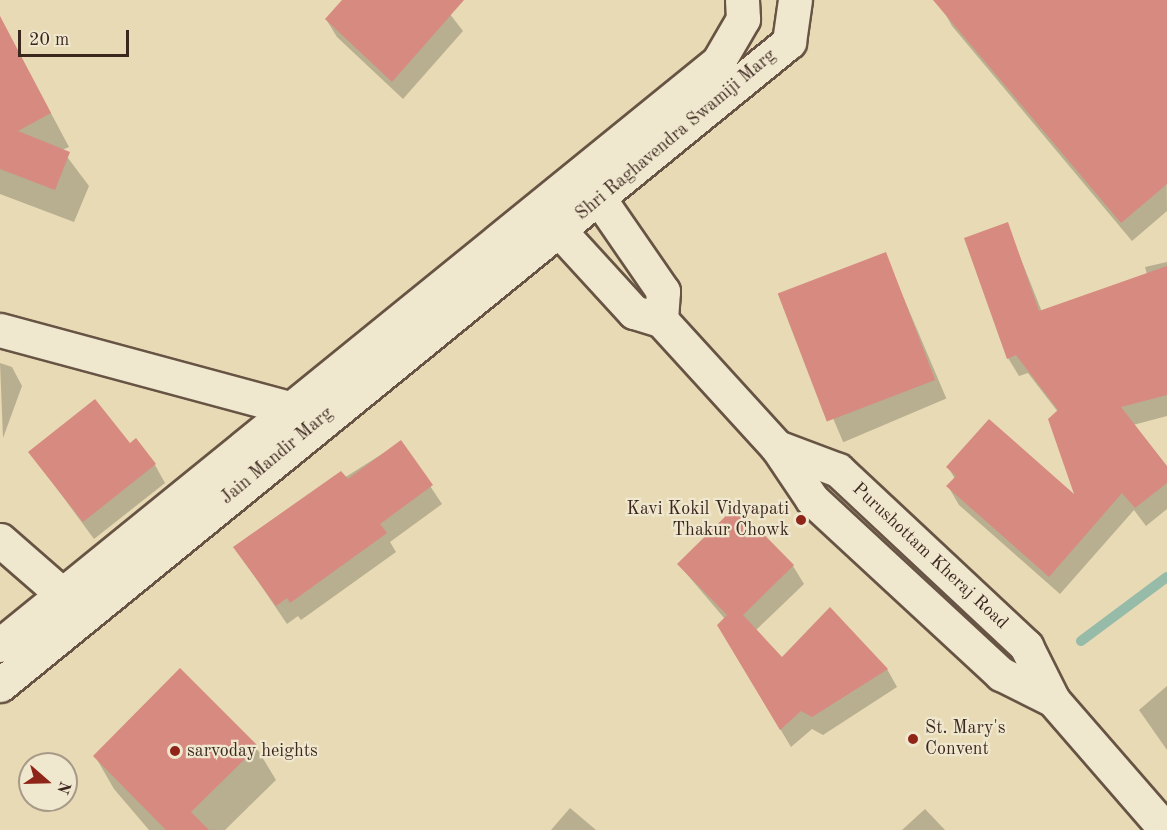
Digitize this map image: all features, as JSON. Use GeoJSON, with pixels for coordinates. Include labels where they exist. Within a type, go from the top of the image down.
{"type":"FeatureCollection","features":[{"type":"Feature","properties":{"kind":"street"},"geometry":{"type":"LineString","coordinates":[[743,10],[783,0]]}},
{"type":"Feature","properties":{"kind":"street","name":"Shri Raghavendra Swamiji Marg"},"geometry":{"type":"LineString","coordinates":[[538,207],[580,173],[789,42],[795,0]]}},
{"type":"Feature","properties":{"kind":"street","name":"Shri Raghavendra Swamiji Marg"},"geometry":{"type":"LineString","coordinates":[[559,232],[599,199],[699,97],[743,10]]}},
{"type":"Feature","properties":{"kind":"street"},"geometry":{"type":"LineString","coordinates":[[580,173],[663,291],[661,320]]}},
{"type":"Feature","properties":{"kind":"street","name":"Purushottam Kheraj Road"},"geometry":{"type":"LineString","coordinates":[[538,207],[634,312],[661,320],[777,447],[812,499],[1001,674],[1053,700]]}},
{"type":"Feature","properties":{"kind":"street","name":"Jain Mandir Marg"},"geometry":{"type":"LineString","coordinates":[[4,665],[113,571],[337,388],[538,207]]}},
{"type":"Feature","properties":{"kind":"street","name":"Jain Mandir Marg"},"geometry":{"type":"LineString","coordinates":[[189,508],[289,408],[337,388],[559,232]]}},
{"type":"Feature","properties":{"kind":"street"},"geometry":{"type":"LineString","coordinates":[[0,330],[289,408]]}},
{"type":"Feature","properties":{"kind":"street","name":"Purushottam Kheraj Road"},"geometry":{"type":"LineString","coordinates":[[777,447],[838,470],[1026,646],[1053,700],[1166,830]]}},
{"type":"Feature","properties":{"kind":"street"},"geometry":{"type":"LineString","coordinates":[[0,540],[62,594]]}},
{"type":"Feature","properties":{"kind":"street"},"geometry":{"type":"LineString","coordinates":[[909,589],[935,562]]}},
{"type":"Feature","properties":{"kind":"street","name":"Jain Mandir Marg"},"geometry":{"type":"LineString","coordinates":[[4,665],[62,594],[113,571]]}},
{"type":"Feature","properties":{"kind":"building"},"geometry":{"type":"Polygon","coordinates":[[[342,0],[464,0],[392,82],[325,19],[342,0]]]}},
{"type":"Feature","properties":{"kind":"building"},"geometry":{"type":"Polygon","coordinates":[[[933,0],[1167,0],[1167,184],[1121,223],[933,0]]]}},
{"type":"Feature","properties":{"kind":"building"},"geometry":{"type":"Polygon","coordinates":[[[0,16],[51,113],[18,131],[70,152],[55,190],[0,169],[0,16]]]}},
{"type":"Feature","properties":{"kind":"building"},"geometry":{"type":"Polygon","coordinates":[[[1008,222],[1039,311],[1167,266],[1167,395],[1121,407],[1167,466],[1167,483],[1135,508],[1122,493],[1049,577],[946,486],[956,476],[946,467],[989,419],[1074,494],[1048,419],[1058,410],[1016,355],[1007,359],[964,238],[1008,222]]]}},
{"type":"Feature","properties":{"kind":"building"},"geometry":{"type":"Polygon","coordinates":[[[886,252],[935,380],[827,421],[778,294],[886,252]]]}},
{"type":"Feature","properties":{"kind":"building"},"geometry":{"type":"Polygon","coordinates":[[[95,399],[130,443],[136,438],[156,464],[83,522],[28,452],[95,399]]]}},
{"type":"Feature","properties":{"kind":"building"},"geometry":{"type":"Polygon","coordinates":[[[401,440],[433,485],[380,524],[387,533],[290,603],[287,598],[276,606],[233,547],[341,471],[348,479],[401,440]]]}},
{"type":"Feature","properties":{"kind":"building"},"geometry":{"type":"Polygon","coordinates":[[[736,506],[794,565],[743,615],[782,657],[830,607],[888,669],[812,717],[801,711],[780,730],[717,625],[727,615],[677,564],[736,506]]]}},
{"type":"Feature","properties":{"kind":"building","name":"sarvoday heights"},"geometry":{"type":"Polygon","coordinates":[[[180,668],[258,746],[191,812],[209,830],[166,830],[93,756],[180,668]]]}},
{"type":"Feature","properties":{"kind":"waterway"},"geometry":{"type":"LineString","coordinates":[[1081,641],[1167,577]]}},
{"type":"Feature","properties":{"kind":"place","name":"Kavi Kokil Vidyapati Thakur Chowk"},"geometry":{"type":"Point","coordinates":[801,520]}},
{"type":"Feature","properties":{"kind":"place","name":"St. Mary's Convent"},"geometry":{"type":"Point","coordinates":[913,739]}},
{"type":"Feature","properties":{"kind":"place","name":"sarvoday heights"},"geometry":{"type":"Point","coordinates":[175,751]}}]}
